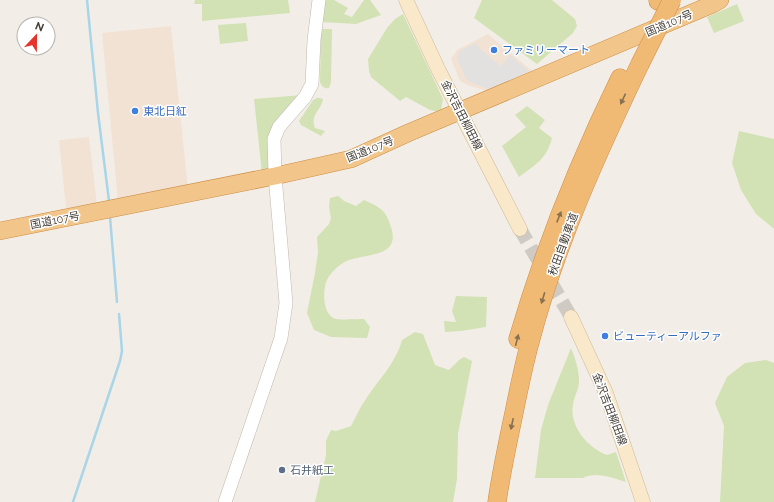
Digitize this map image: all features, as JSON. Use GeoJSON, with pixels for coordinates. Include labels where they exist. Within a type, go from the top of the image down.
{"type":"FeatureCollection","features":[{"type":"Feature","properties":{"kind":"highway","name":"秋田自動車道"},"geometry":{"type":"LineString","coordinates":[[485,502],[490,463],[517,340],[533,286],[556,222],[584,155],[633,64],[663,0]]}},
{"type":"Feature","properties":{"kind":"highway","name":"国道107号"},"geometry":{"type":"LineString","coordinates":[[0,231],[275,176],[350,159],[720,0]]}},
{"type":"Feature","properties":{"kind":"highway","name":"秋田自動車道"},"geometry":{"type":"LineString","coordinates":[[497,502],[502,466],[529,342],[545,290],[568,227],[633,64]]}},
{"type":"Feature","properties":{"kind":"main road","name":"金沢吉田柳田線"},"geometry":{"type":"LineString","coordinates":[[406,0],[438,69],[520,229]]}},
{"type":"Feature","properties":{"kind":"main road","name":"金沢吉田柳田線"},"geometry":{"type":"LineString","coordinates":[[571,317],[606,393],[643,502]]}},
{"type":"Feature","properties":{"kind":"street"},"geometry":{"type":"LineString","coordinates":[[225,502],[281,338],[286,303],[275,176],[274,139],[279,127],[305,97],[312,84],[314,40],[319,0]]}},
{"type":"Feature","properties":{"kind":"shaded area"},"geometry":{"type":"Polygon","coordinates":[[[171,26],[188,189],[118,202],[102,33],[171,26]]]}},
{"type":"Feature","properties":{"kind":"shaded area"},"geometry":{"type":"Polygon","coordinates":[[[488,34],[532,71],[487,91],[470,86],[460,81],[451,59],[457,50],[488,34]]]}},
{"type":"Feature","properties":{"kind":"shaded area"},"geometry":{"type":"Polygon","coordinates":[[[476,43],[479,48],[501,66],[510,55],[529,71],[494,89],[486,88],[470,82],[466,79],[457,58],[460,51],[476,43]]]}},
{"type":"Feature","properties":{"kind":"shaded area"},"geometry":{"type":"Polygon","coordinates":[[[89,137],[97,205],[66,208],[59,140],[89,137]]]}},
{"type":"Feature","properties":{"kind":"green space"},"geometry":{"type":"Polygon","coordinates":[[[195,0],[288,0],[290,13],[202,21],[202,4],[194,4],[195,0]]]}},
{"type":"Feature","properties":{"kind":"green space"},"geometry":{"type":"Polygon","coordinates":[[[325,0],[334,0],[348,8],[344,14],[352,17],[364,0],[370,0],[381,15],[356,24],[322,22],[325,0]]]}},
{"type":"Feature","properties":{"kind":"green space"},"geometry":{"type":"Polygon","coordinates":[[[482,0],[552,0],[575,19],[577,26],[573,33],[537,64],[474,18],[482,0]]]}},
{"type":"Feature","properties":{"kind":"green space"},"geometry":{"type":"Polygon","coordinates":[[[737,4],[744,21],[714,33],[707,17],[737,4]]]}},
{"type":"Feature","properties":{"kind":"green space"},"geometry":{"type":"Polygon","coordinates":[[[403,14],[443,99],[440,112],[430,110],[406,97],[400,101],[371,77],[368,59],[387,28],[395,19],[403,14]]]}},
{"type":"Feature","properties":{"kind":"green space"},"geometry":{"type":"Polygon","coordinates":[[[246,23],[248,41],[220,44],[218,25],[246,23]]]}},
{"type":"Feature","properties":{"kind":"green space"},"geometry":{"type":"Polygon","coordinates":[[[321,29],[332,29],[331,82],[329,88],[323,87],[320,82],[321,29]]]}},
{"type":"Feature","properties":{"kind":"green space"},"geometry":{"type":"Polygon","coordinates":[[[302,95],[277,123],[272,172],[262,173],[254,99],[302,95]]]}},
{"type":"Feature","properties":{"kind":"green space"},"geometry":{"type":"Polygon","coordinates":[[[317,98],[323,99],[314,119],[315,128],[325,131],[321,136],[301,125],[299,121],[313,100],[317,98]]]}},
{"type":"Feature","properties":{"kind":"green space"},"geometry":{"type":"Polygon","coordinates":[[[527,106],[545,120],[539,128],[552,138],[547,152],[540,161],[519,177],[502,146],[526,127],[515,115],[527,106]]]}},
{"type":"Feature","properties":{"kind":"green space"},"geometry":{"type":"Polygon","coordinates":[[[739,131],[774,139],[774,229],[756,214],[741,190],[732,163],[739,131]]]}},
{"type":"Feature","properties":{"kind":"green space"},"geometry":{"type":"Polygon","coordinates":[[[338,196],[344,201],[356,206],[364,200],[374,205],[382,210],[391,227],[393,238],[390,245],[385,250],[377,254],[350,260],[337,267],[327,280],[324,291],[325,306],[329,314],[336,319],[364,319],[370,327],[367,338],[331,337],[314,330],[307,313],[318,252],[317,237],[329,224],[331,218],[329,207],[330,198],[338,196]]]}},
{"type":"Feature","properties":{"kind":"green space"},"geometry":{"type":"Polygon","coordinates":[[[456,296],[487,297],[486,327],[445,332],[444,321],[456,322],[452,311],[456,296]]]}},
{"type":"Feature","properties":{"kind":"green space"},"geometry":{"type":"Polygon","coordinates":[[[415,332],[423,334],[435,365],[449,370],[464,357],[472,361],[458,434],[457,479],[453,502],[315,502],[326,455],[326,441],[331,430],[336,431],[351,426],[364,402],[396,356],[402,340],[415,332]]]}},
{"type":"Feature","properties":{"kind":"green space"},"geometry":{"type":"Polygon","coordinates":[[[571,348],[579,377],[579,384],[574,402],[574,421],[581,435],[593,447],[607,455],[616,452],[626,482],[599,475],[583,478],[535,478],[541,430],[548,405],[571,348]]]}},
{"type":"Feature","properties":{"kind":"green space"},"geometry":{"type":"Polygon","coordinates":[[[766,360],[774,363],[774,502],[720,502],[724,426],[715,403],[727,377],[745,363],[766,360]]]}},
{"type":"Feature","properties":{"kind":"waterway"},"geometry":{"type":"LineString","coordinates":[[87,0],[98,113],[109,201]]}},
{"type":"Feature","properties":{"kind":"waterway"},"geometry":{"type":"LineString","coordinates":[[110,217],[117,302]]}},
{"type":"Feature","properties":{"kind":"waterway"},"geometry":{"type":"LineString","coordinates":[[73,502],[120,361],[122,351],[119,314]]}},
{"type":"Feature","properties":{"kind":"tunnel"},"geometry":{"type":"LineString","coordinates":[[520,229],[571,317]]}},
{"type":"Feature","properties":{"kind":"place","name":"ファミリーマート"},"geometry":{"type":"Point","coordinates":[494,50]}},
{"type":"Feature","properties":{"kind":"place","name":"東北日紅"},"geometry":{"type":"Point","coordinates":[135,111]}},
{"type":"Feature","properties":{"kind":"place","name":"ビューティーアルファ"},"geometry":{"type":"Point","coordinates":[605,336]}},
{"type":"Feature","properties":{"kind":"place","name":"石井紙工"},"geometry":{"type":"Point","coordinates":[282,470]}}]}
